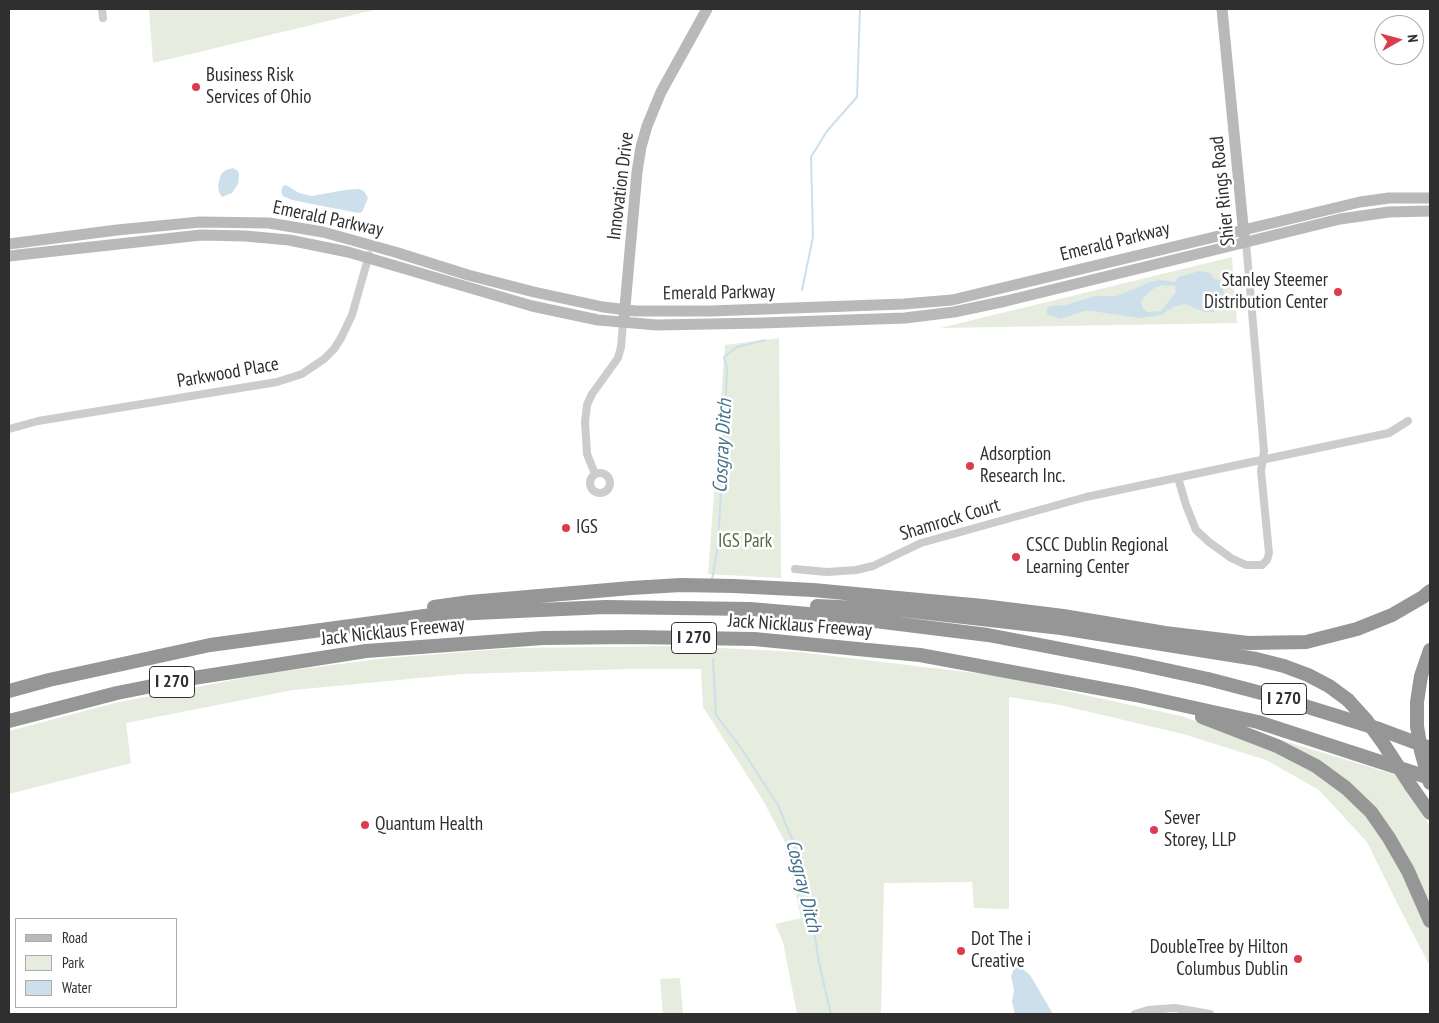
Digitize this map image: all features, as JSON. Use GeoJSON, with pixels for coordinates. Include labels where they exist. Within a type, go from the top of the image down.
{"type":"FeatureCollection","features":[{"type":"Feature","properties":{"kind":"highway"},"geometry":{"type":"LineString","coordinates":[[210,645],[348,618],[470,602],[572,592],[681,585],[813,590],[903,597],[984,606],[1165,633],[1248,643],[1306,642],[1357,629],[1392,615],[1423,597],[1430,590]]}},
{"type":"Feature","properties":{"kind":"highway"},"geometry":{"type":"LineString","coordinates":[[692,608],[763,605],[884,610],[1061,628],[1256,659],[1284,666],[1308,674],[1348,700],[1383,743],[1430,813]]}},
{"type":"Feature","properties":{"kind":"highway","name":"Jack Nicklaus Freeway"},"geometry":{"type":"LineString","coordinates":[[9,691],[49,680],[210,645],[432,615],[605,607],[750,609],[843,617],[979,634],[1134,663],[1269,695],[1370,726],[1430,748]]}},
{"type":"Feature","properties":{"kind":"highway","name":"Jack Nicklaus Freeway"},"geometry":{"type":"LineString","coordinates":[[9,721],[117,693],[187,679],[366,651],[543,638],[754,639],[920,655],[1120,692],[1258,722],[1430,778]]}},
{"type":"Feature","properties":{"kind":"highway"},"geometry":{"type":"LineString","coordinates":[[1430,650],[1421,676],[1417,702],[1417,726],[1421,752],[1430,783]]}},
{"type":"Feature","properties":{"kind":"highway"},"geometry":{"type":"LineString","coordinates":[[1120,692],[1213,721],[1277,746],[1316,766],[1346,788],[1370,812],[1389,838],[1408,871],[1430,921]]}},
{"type":"Feature","properties":{"kind":"main road","name":"Innovation Drive"},"geometry":{"type":"LineString","coordinates":[[623,323],[637,172],[646,126],[666,84],[707,9]]}},
{"type":"Feature","properties":{"kind":"main road","name":"Shier Rings Road"},"geometry":{"type":"LineString","coordinates":[[1222,9],[1243,229],[1246,242]]}},
{"type":"Feature","properties":{"kind":"main road","name":"Emerald Parkway"},"geometry":{"type":"LineString","coordinates":[[9,244],[108,231],[200,222],[247,222],[291,226],[323,232],[468,275],[534,292],[624,310],[659,312],[809,308],[952,300],[1360,202],[1388,198],[1430,198]]}},
{"type":"Feature","properties":{"kind":"main road","name":"Emerald Parkway"},"geometry":{"type":"LineString","coordinates":[[9,256],[201,235],[289,240],[369,257],[548,310],[598,320],[657,325],[762,323],[905,318],[954,312],[1352,217],[1389,212],[1430,211]]}},
{"type":"Feature","properties":{"kind":"street"},"geometry":{"type":"LineString","coordinates":[[102,9],[103,18]]}},
{"type":"Feature","properties":{"kind":"street","name":"Shier Rings Road"},"geometry":{"type":"LineString","coordinates":[[1178,478],[1196,530],[1209,542],[1246,565],[1262,565],[1267,560],[1269,553],[1261,471],[1264,451],[1246,242]]}},
{"type":"Feature","properties":{"kind":"street","name":"Parkwood Place"},"geometry":{"type":"LineString","coordinates":[[9,429],[38,421],[277,382],[302,374],[334,350],[341,338],[352,315],[372,245]]}},
{"type":"Feature","properties":{"kind":"street"},"geometry":{"type":"LineString","coordinates":[[594,474],[587,454],[585,422],[587,405],[592,394],[618,358],[623,323]]}},
{"type":"Feature","properties":{"kind":"street","name":"Shamrock Court"},"geometry":{"type":"LineString","coordinates":[[795,569],[827,572],[856,570],[873,566],[921,543],[1086,497],[1389,433],[1408,421]]}},
{"type":"Feature","properties":{"kind":"street"},"geometry":{"type":"LineString","coordinates":[[1135,1014],[1148,1010],[1175,1008],[1210,1014]]}},
{"type":"Feature","properties":{"kind":"green space"},"geometry":{"type":"Polygon","coordinates":[[[149,9],[378,9],[153,63],[149,9]]]}},
{"type":"Feature","properties":{"kind":"green space"},"geometry":{"type":"Polygon","coordinates":[[[1232,257],[1237,323],[940,328],[1232,257]]]}},
{"type":"Feature","properties":{"kind":"green space","name":"IGS Park"},"geometry":{"type":"Polygon","coordinates":[[[779,338],[781,578],[708,574],[725,345],[779,338]]]}},
{"type":"Feature","properties":{"kind":"green space"},"geometry":{"type":"Polygon","coordinates":[[[681,646],[798,652],[1017,678],[1057,689],[1181,716],[1267,746],[1325,777],[1376,826],[1395,856],[1430,931],[1430,966],[1367,842],[1319,790],[1266,760],[1183,734],[1060,705],[1009,697],[1009,909],[974,908],[972,882],[884,883],[881,1014],[797,1014],[783,942],[775,924],[801,918],[784,840],[761,797],[703,707],[701,669],[629,669],[462,674],[293,690],[126,723],[131,763],[9,794],[9,731],[115,703],[269,673],[388,658],[516,648],[681,646]]]}},
{"type":"Feature","properties":{"kind":"green space"},"geometry":{"type":"Polygon","coordinates":[[[1278,739],[1396,775],[1430,826],[1430,908],[1387,826],[1277,741],[1278,739]]]}},
{"type":"Feature","properties":{"kind":"green space"},"geometry":{"type":"Polygon","coordinates":[[[680,978],[683,1014],[663,1014],[660,979],[680,978]]]}},
{"type":"Feature","properties":{"kind":"water"},"geometry":{"type":"Polygon","coordinates":[[[233,168],[238,171],[238,184],[232,193],[222,197],[218,185],[221,174],[233,168]]]}},
{"type":"Feature","properties":{"kind":"water"},"geometry":{"type":"Polygon","coordinates":[[[286,185],[299,193],[312,196],[359,189],[364,191],[368,198],[362,212],[358,213],[292,200],[283,196],[281,191],[283,186],[286,185]]]}},
{"type":"Feature","properties":{"kind":"water"},"geometry":{"type":"Polygon","coordinates":[[[1200,271],[1210,273],[1213,278],[1220,281],[1223,289],[1225,297],[1221,305],[1213,312],[1204,312],[1185,304],[1173,307],[1161,315],[1140,318],[1092,311],[1084,311],[1061,319],[1047,314],[1047,309],[1050,306],[1066,305],[1095,296],[1116,296],[1151,282],[1160,280],[1175,282],[1178,277],[1200,271]],[[1162,285],[1153,289],[1143,298],[1141,303],[1143,308],[1147,312],[1161,311],[1176,292],[1175,286],[1162,285]]]}},
{"type":"Feature","properties":{"kind":"water"},"geometry":{"type":"Polygon","coordinates":[[[1019,966],[1030,975],[1053,1014],[1015,1014],[1012,1002],[1014,990],[1011,976],[1015,967],[1019,966]]]}},
{"type":"Feature","properties":{"kind":"waterway","name":"Cosgray Ditch"},"geometry":{"type":"LineString","coordinates":[[802,290],[813,237],[811,157],[827,131],[857,97],[860,9]]}},
{"type":"Feature","properties":{"kind":"waterway","name":"Cosgray Ditch"},"geometry":{"type":"LineString","coordinates":[[712,580],[718,545],[724,438],[727,369],[724,357],[737,347],[765,340]]}},
{"type":"Feature","properties":{"kind":"waterway","name":"Cosgray Ditch"},"geometry":{"type":"LineString","coordinates":[[713,659],[716,715],[741,748],[778,805],[800,859],[819,963],[831,1014]]}},
{"type":"Feature","properties":{"kind":"place","name":"Business Risk Services of Ohio"},"geometry":{"type":"Point","coordinates":[196,87]}},
{"type":"Feature","properties":{"kind":"place","name":"Stanley Steemer Distribution Center"},"geometry":{"type":"Point","coordinates":[1338,292]}},
{"type":"Feature","properties":{"kind":"place","name":"Adsorption Research Inc."},"geometry":{"type":"Point","coordinates":[970,466]}},
{"type":"Feature","properties":{"kind":"place","name":"IGS"},"geometry":{"type":"Point","coordinates":[566,528]}},
{"type":"Feature","properties":{"kind":"place","name":"CSCC Dublin Regional Learning Center"},"geometry":{"type":"Point","coordinates":[1016,557]}},
{"type":"Feature","properties":{"kind":"place","name":"Quantum Health"},"geometry":{"type":"Point","coordinates":[365,825]}},
{"type":"Feature","properties":{"kind":"place","name":"Sever Storey, LLP"},"geometry":{"type":"Point","coordinates":[1154,830]}},
{"type":"Feature","properties":{"kind":"place","name":"Dot The i Creative"},"geometry":{"type":"Point","coordinates":[961,951]}},
{"type":"Feature","properties":{"kind":"place","name":"DoubleTree by Hilton Columbus Dublin"},"geometry":{"type":"Point","coordinates":[1298,959]}}]}
